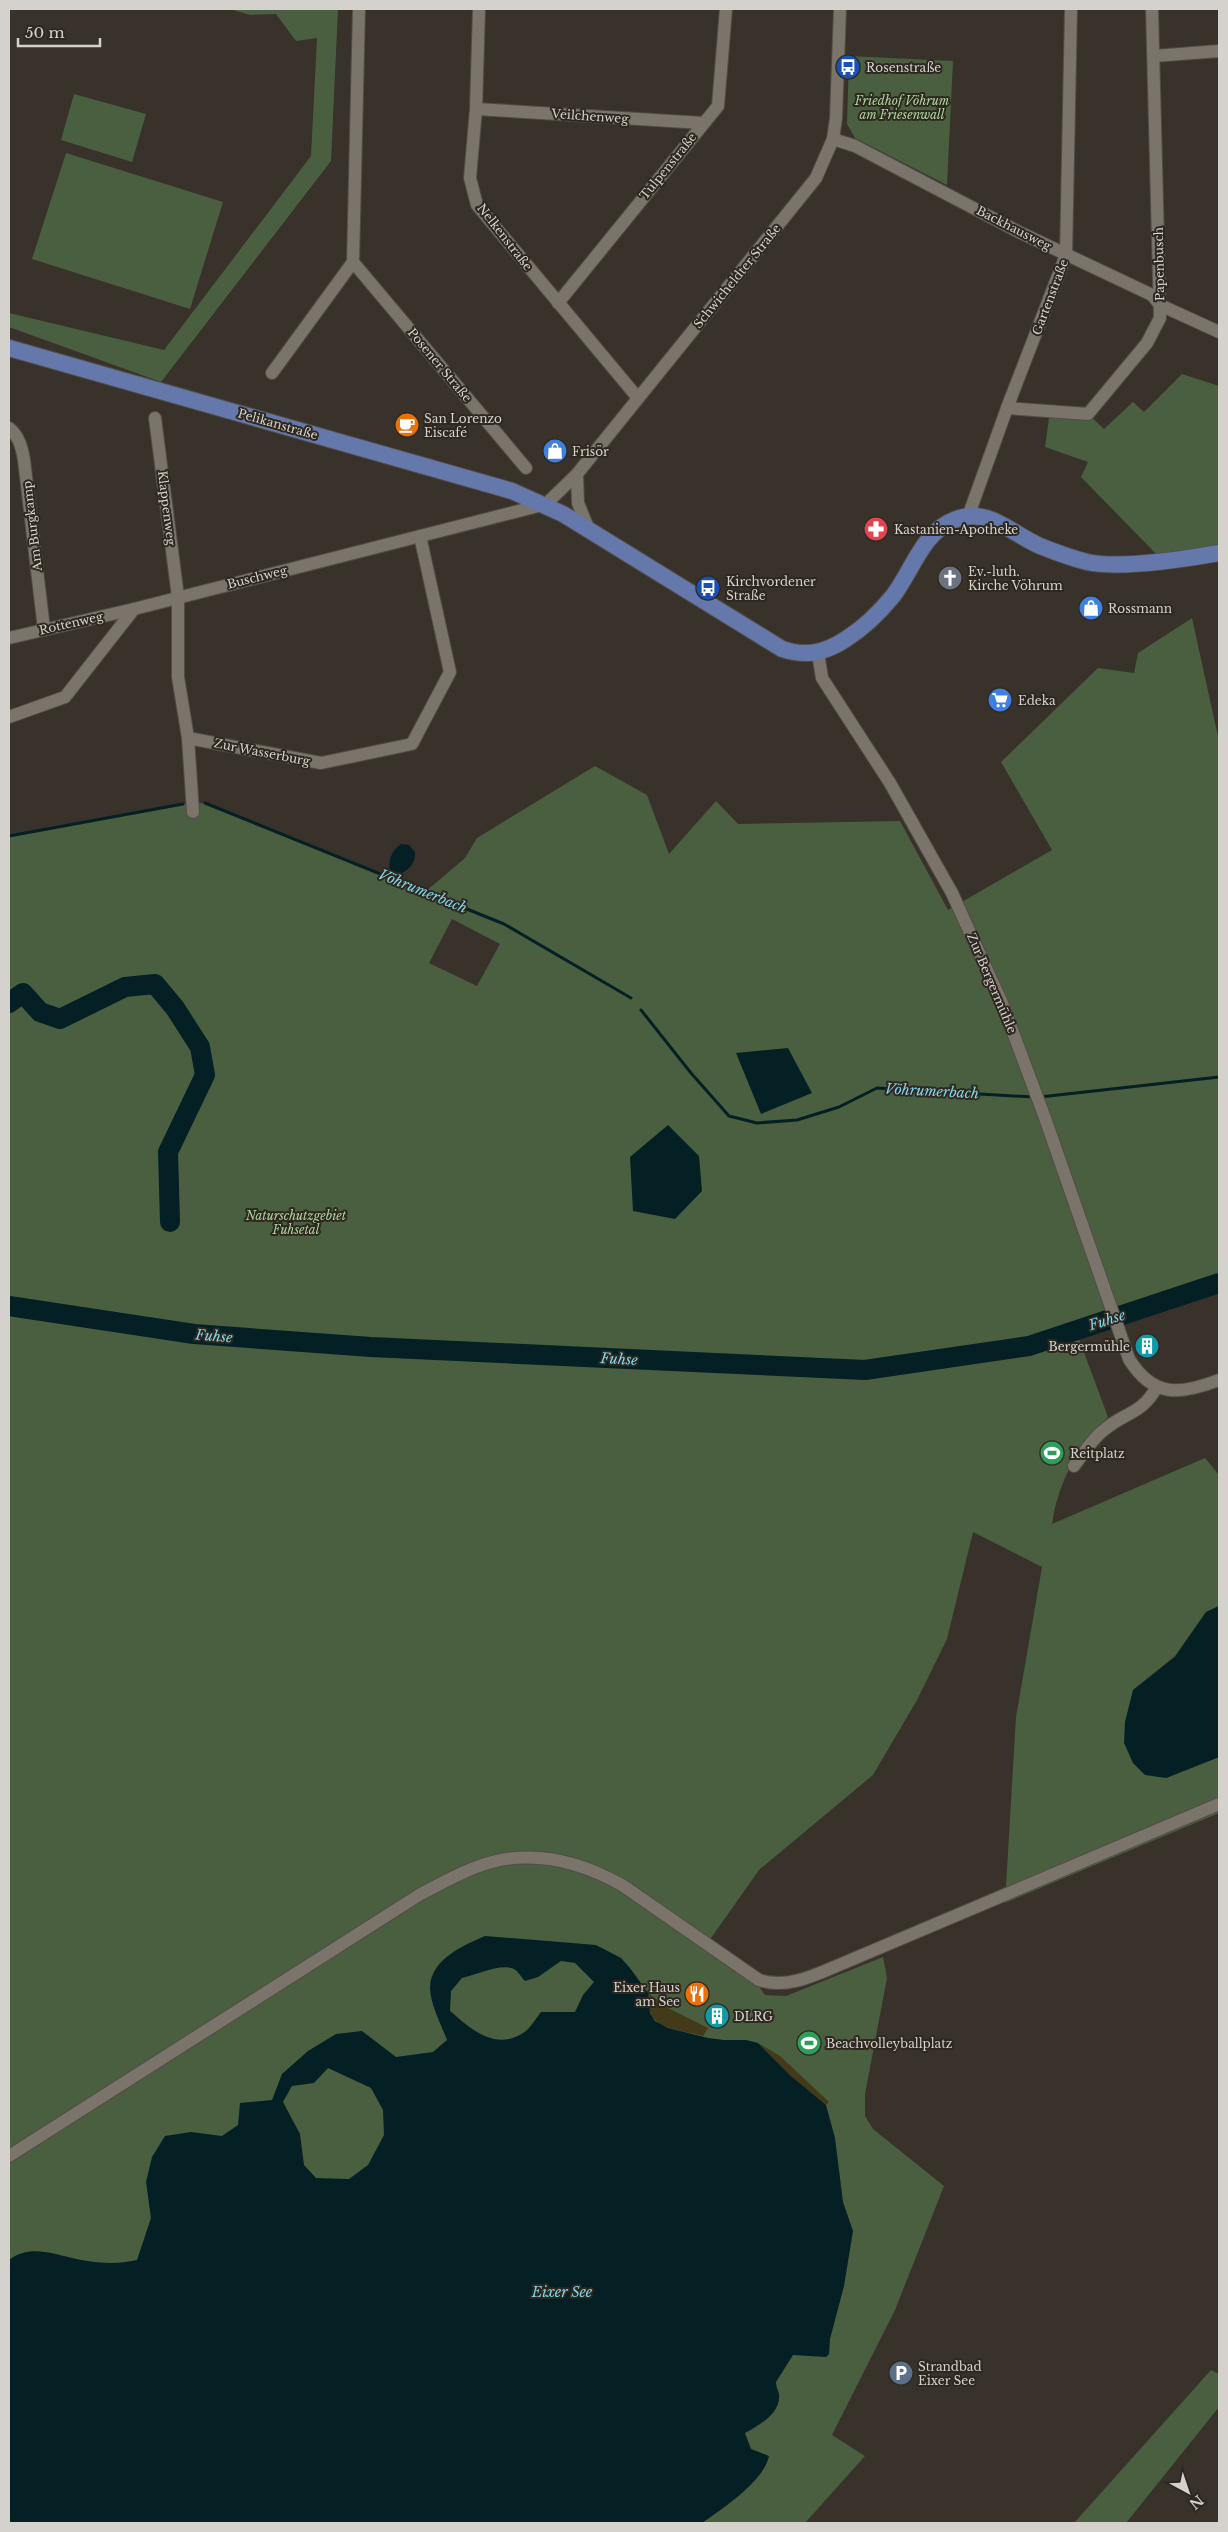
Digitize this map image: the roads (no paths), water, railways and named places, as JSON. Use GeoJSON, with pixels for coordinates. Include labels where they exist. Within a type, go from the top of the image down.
{"type":"FeatureCollection","features":[{"type":"Feature","properties":{"kind":"main road","name":"Pelikanstraße"},"geometry":{"type":"LineString","coordinates":[[9,348],[480,481],[546,504]]}},
{"type":"Feature","properties":{"kind":"main road"},"geometry":{"type":"LineString","coordinates":[[546,504],[782,649],[797,654],[818,653],[830,649],[851,636],[876,616],[894,594],[937,530],[951,521],[969,514],[985,517],[1038,545],[1088,562],[1185,559],[1219,553]]}},
{"type":"Feature","properties":{"kind":"street"},"geometry":{"type":"LineString","coordinates":[[272,373],[353,262],[359,9]]}},
{"type":"Feature","properties":{"kind":"street","name":"Nelkenstraße"},"geometry":{"type":"LineString","coordinates":[[479,9],[476,109],[470,178],[477,205],[638,398]]}},
{"type":"Feature","properties":{"kind":"street","name":"Tulpenstraße"},"geometry":{"type":"LineString","coordinates":[[558,303],[718,106],[726,9]]}},
{"type":"Feature","properties":{"kind":"street","name":"Schwicheldter Straße"},"geometry":{"type":"LineString","coordinates":[[546,504],[577,474],[816,178],[833,139],[836,118],[840,9]]}},
{"type":"Feature","properties":{"kind":"street","name":"Gartenstraße"},"geometry":{"type":"LineString","coordinates":[[969,514],[1066,254],[1071,9]]}},
{"type":"Feature","properties":{"kind":"street","name":"Papenbusch"},"geometry":{"type":"LineString","coordinates":[[1007,408],[1088,414],[1147,343],[1160,318],[1152,9]]}},
{"type":"Feature","properties":{"kind":"street"},"geometry":{"type":"LineString","coordinates":[[1154,56],[1219,52]]}},
{"type":"Feature","properties":{"kind":"street","name":"Veilchenweg"},"geometry":{"type":"LineString","coordinates":[[476,109],[703,124]]}},
{"type":"Feature","properties":{"kind":"street","name":"Backhausweg"},"geometry":{"type":"LineString","coordinates":[[833,139],[855,146],[1066,254],[1152,294],[1160,305],[1219,332]]}},
{"type":"Feature","properties":{"kind":"street","name":"Posener Straße"},"geometry":{"type":"LineString","coordinates":[[353,262],[526,468]]}},
{"type":"Feature","properties":{"kind":"street","name":"Klappenweg"},"geometry":{"type":"LineString","coordinates":[[155,418],[178,598]]}},
{"type":"Feature","properties":{"kind":"street","name":"Am Burgkamp"},"geometry":{"type":"LineString","coordinates":[[9,428],[14,432],[21,445],[24,460],[44,629]]}},
{"type":"Feature","properties":{"kind":"street"},"geometry":{"type":"LineString","coordinates":[[577,474],[578,503],[589,530]]}},
{"type":"Feature","properties":{"kind":"street","name":"Buschweg"},"geometry":{"type":"LineString","coordinates":[[134,609],[546,504]]}},
{"type":"Feature","properties":{"kind":"street","name":"Zur Wasserburg"},"geometry":{"type":"LineString","coordinates":[[188,738],[321,763],[412,744],[450,672],[420,536]]}},
{"type":"Feature","properties":{"kind":"street"},"geometry":{"type":"LineString","coordinates":[[178,598],[178,677],[188,738],[193,812]]}},
{"type":"Feature","properties":{"kind":"street"},"geometry":{"type":"LineString","coordinates":[[9,717],[65,697],[134,609]]}},
{"type":"Feature","properties":{"kind":"street","name":"Rottenweg"},"geometry":{"type":"LineString","coordinates":[[9,638],[134,609]]}},
{"type":"Feature","properties":{"kind":"street","name":"Zur Bergermühle"},"geometry":{"type":"LineString","coordinates":[[818,653],[822,678],[890,783],[952,893],[1002,1004],[1031,1079],[1120,1335],[1135,1369],[1158,1387]]}},
{"type":"Feature","properties":{"kind":"street"},"geometry":{"type":"LineString","coordinates":[[1074,1466],[1104,1430],[1140,1410],[1158,1387],[1182,1391],[1219,1380]]}},
{"type":"Feature","properties":{"kind":"street"},"geometry":{"type":"LineString","coordinates":[[9,2156],[419,1895],[461,1874],[493,1862],[552,1859],[575,1863],[600,1872],[622,1885],[759,1980],[784,1984],[806,1978],[846,1962],[1219,1804]]}},
{"type":"Feature","properties":{"kind":"water"},"geometry":{"type":"Polygon","coordinates":[[[401,844],[409,845],[415,852],[415,856],[411,866],[398,876],[390,872],[389,864],[391,856],[401,844]]]}},
{"type":"Feature","properties":{"kind":"water"},"geometry":{"type":"Polygon","coordinates":[[[788,1048],[812,1093],[761,1114],[736,1053],[788,1048]]]}},
{"type":"Feature","properties":{"kind":"water"},"geometry":{"type":"Polygon","coordinates":[[[668,1125],[699,1156],[702,1191],[675,1219],[633,1211],[630,1157],[668,1125]]]}},
{"type":"Feature","properties":{"kind":"water"},"geometry":{"type":"Polygon","coordinates":[[[1219,1606],[1219,1757],[1166,1778],[1145,1775],[1133,1763],[1124,1743],[1125,1722],[1133,1690],[1175,1657],[1206,1612],[1219,1606]]]}},
{"type":"Feature","properties":{"kind":"water","name":"Eixer See"},"geometry":{"type":"Polygon","coordinates":[[[485,1936],[596,1945],[621,1958],[630,1968],[648,1993],[650,2013],[655,2021],[668,2028],[708,2038],[746,2040],[758,2043],[791,2076],[826,2105],[835,2138],[843,2202],[853,2231],[844,2286],[830,2339],[829,2354],[826,2357],[793,2355],[776,2382],[779,2401],[773,2413],[745,2433],[751,2449],[769,2456],[766,2465],[759,2475],[741,2494],[702,2523],[9,2523],[9,2260],[17,2255],[32,2251],[48,2252],[96,2262],[112,2263],[137,2260],[151,2218],[146,2182],[152,2157],[165,2136],[191,2132],[222,2136],[238,2125],[240,2103],[272,2100],[282,2074],[308,2051],[336,2034],[362,2031],[396,2057],[433,2052],[447,2040],[430,1994],[432,1977],[436,1968],[450,1954],[485,1936]],[[561,1961],[538,1977],[525,1981],[514,1969],[502,1967],[462,1978],[451,1991],[450,2011],[475,2031],[493,2039],[503,2040],[513,2038],[526,2031],[541,2012],[575,2012],[583,1995],[594,1982],[575,1963],[561,1961]],[[328,2068],[314,2083],[292,2086],[283,2102],[300,2134],[304,2165],[316,2178],[349,2179],[368,2165],[384,2135],[383,2110],[371,2088],[328,2068]]]}},
{"type":"Feature","properties":{"kind":"waterway","name":"Vöhrumerbach"},"geometry":{"type":"LineString","coordinates":[[205,803],[504,924],[631,998]]}},
{"type":"Feature","properties":{"kind":"waterway","name":"Vöhrumerbach"},"geometry":{"type":"LineString","coordinates":[[9,836],[183,804]]}},
{"type":"Feature","properties":{"kind":"waterway"},"geometry":{"type":"LineString","coordinates":[[9,1003],[23,993],[40,1012],[60,1019],[125,987],[155,984],[175,1008],[200,1047],[205,1075],[168,1152],[170,1222]]}},
{"type":"Feature","properties":{"kind":"waterway","name":"Vöhrumerbach"},"geometry":{"type":"LineString","coordinates":[[641,1010],[691,1073],[729,1116],[757,1123],[797,1120],[839,1107],[877,1088],[1033,1097]]}},
{"type":"Feature","properties":{"kind":"waterway","name":"Vöhrumerbach"},"geometry":{"type":"LineString","coordinates":[[1040,1097],[1219,1077]]}},
{"type":"Feature","properties":{"kind":"waterway","name":"Fuhse"},"geometry":{"type":"LineString","coordinates":[[9,1306],[194,1334],[371,1347],[865,1370],[1029,1346],[1219,1283]]}},
{"type":"Feature","properties":{"kind":"place","name":"Rosenstraße"},"geometry":{"type":"Point","coordinates":[848,67]}},
{"type":"Feature","properties":{"kind":"place","name":"San Lorenzo Eiscafé"},"geometry":{"type":"Point","coordinates":[407,425]}},
{"type":"Feature","properties":{"kind":"place","name":"Frisör"},"geometry":{"type":"Point","coordinates":[555,451]}},
{"type":"Feature","properties":{"kind":"place","name":"Kastanien-Apotheke"},"geometry":{"type":"Point","coordinates":[876,529]}},
{"type":"Feature","properties":{"kind":"place","name":"Ev.-luth. Kirche Vöhrum"},"geometry":{"type":"Point","coordinates":[950,578]}},
{"type":"Feature","properties":{"kind":"place","name":"Kirchvordener Straße"},"geometry":{"type":"Point","coordinates":[708,588]}},
{"type":"Feature","properties":{"kind":"place","name":"Rossmann"},"geometry":{"type":"Point","coordinates":[1091,608]}},
{"type":"Feature","properties":{"kind":"place","name":"Edeka"},"geometry":{"type":"Point","coordinates":[1000,700]}},
{"type":"Feature","properties":{"kind":"place","name":"Bergermühle"},"geometry":{"type":"Point","coordinates":[1147,1346]}},
{"type":"Feature","properties":{"kind":"place","name":"Reitplatz"},"geometry":{"type":"Point","coordinates":[1052,1453]}},
{"type":"Feature","properties":{"kind":"place","name":"Eixer Haus am See"},"geometry":{"type":"Point","coordinates":[697,1994]}},
{"type":"Feature","properties":{"kind":"place","name":"DLRG"},"geometry":{"type":"Point","coordinates":[717,2016]}},
{"type":"Feature","properties":{"kind":"place","name":"Beachvolleyballplatz"},"geometry":{"type":"Point","coordinates":[809,2043]}},
{"type":"Feature","properties":{"kind":"place","name":"Strandbad Eixer See"},"geometry":{"type":"Point","coordinates":[901,2373]}},
{"type":"Feature","properties":{"kind":"park label","name":"Friedhof Vöhrum am Friesenwall"},"geometry":{"type":"Point","coordinates":[902,107]}},
{"type":"Feature","properties":{"kind":"park label","name":"Naturschutzgebiet Fuhsetal"},"geometry":{"type":"Point","coordinates":[296,1222]}}]}
